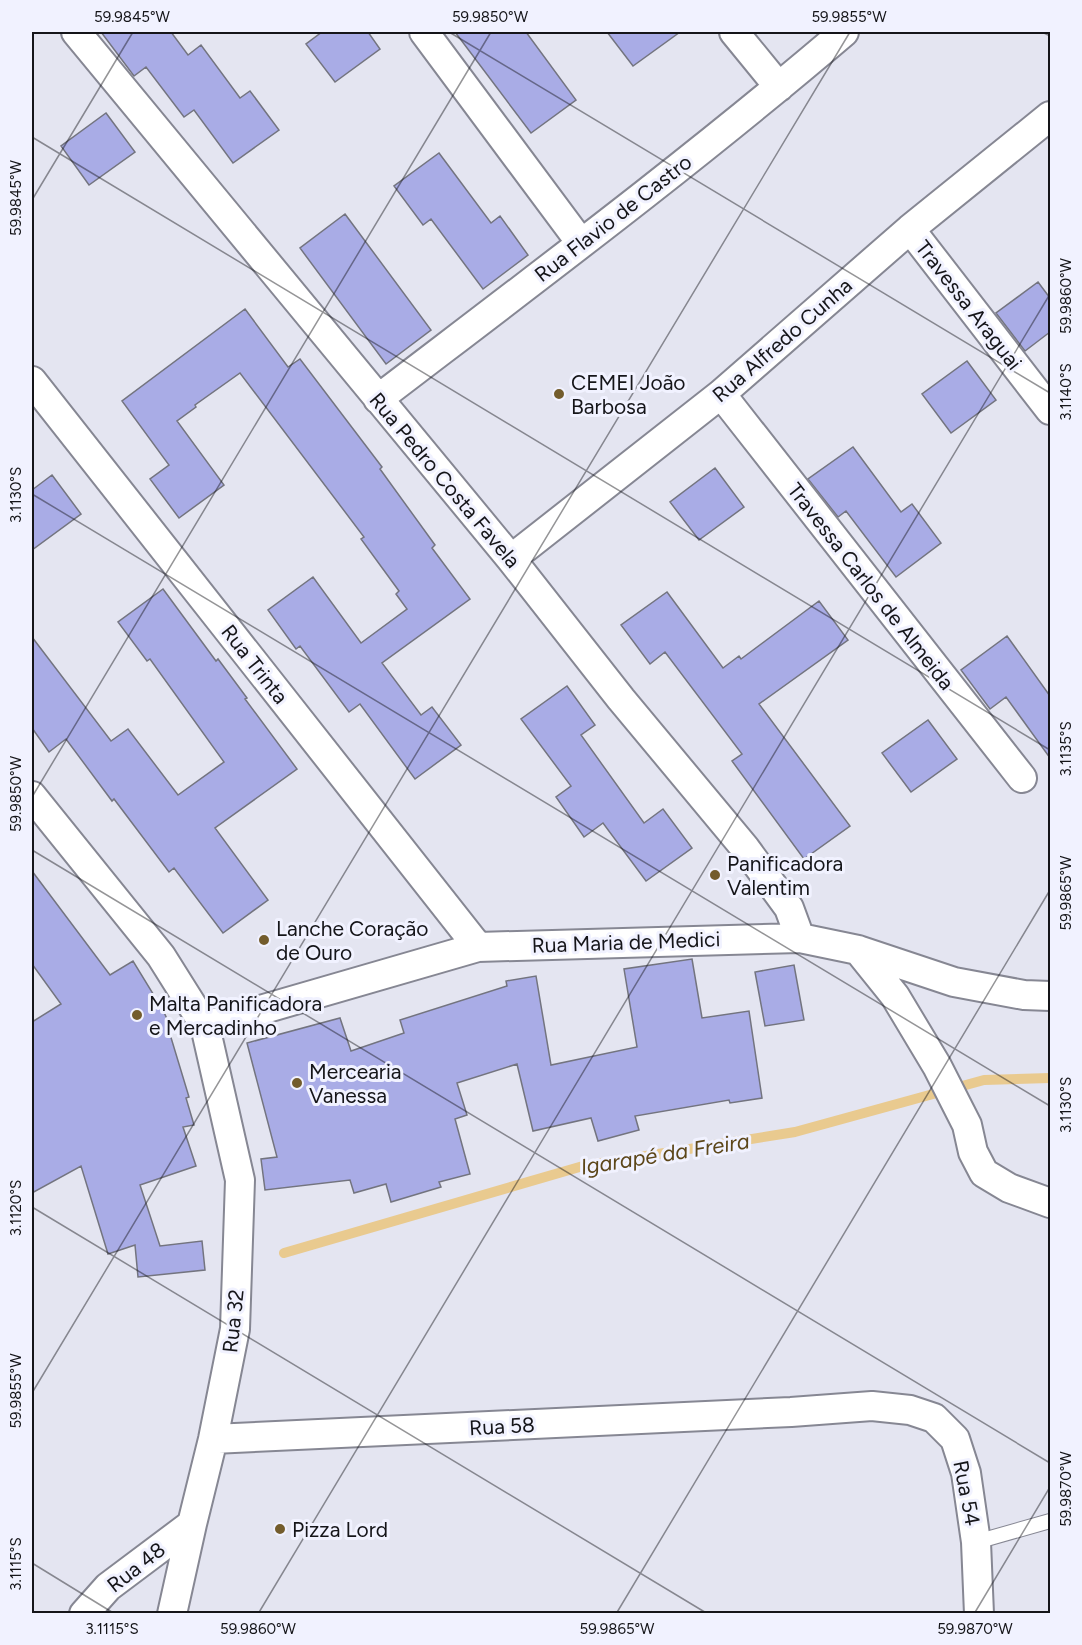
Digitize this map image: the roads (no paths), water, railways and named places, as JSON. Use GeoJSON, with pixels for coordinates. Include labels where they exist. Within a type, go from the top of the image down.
{"type":"FeatureCollection","features":[{"type":"Feature","properties":{"kind":"street","name":"Rua Pedro Costa Favela"},"geometry":{"type":"LineString","coordinates":[[76,32],[511,559],[621,699],[745,848],[789,908],[800,938]]}},
{"type":"Feature","properties":{"kind":"street"},"geometry":{"type":"LineString","coordinates":[[424,32],[581,243]]}},
{"type":"Feature","properties":{"kind":"street"},"geometry":{"type":"LineString","coordinates":[[734,32],[779,87]]}},
{"type":"Feature","properties":{"kind":"street","name":"Rua Flavio de Castro"},"geometry":{"type":"LineString","coordinates":[[378,399],[581,243],[779,87],[844,32]]}},
{"type":"Feature","properties":{"kind":"street","name":"Rua Alfredo Cunha"},"geometry":{"type":"LineString","coordinates":[[511,559],[720,394],[910,229],[1050,116]]}},
{"type":"Feature","properties":{"kind":"street","name":"Travessa Araguai"},"geometry":{"type":"LineString","coordinates":[[910,229],[1050,410]]}},
{"type":"Feature","properties":{"kind":"street","name":"Rua Trinta"},"geometry":{"type":"LineString","coordinates":[[32,381],[478,946]]}},
{"type":"Feature","properties":{"kind":"street","name":"Travessa Carlos de Almeida"},"geometry":{"type":"LineString","coordinates":[[720,394],[1022,778]]}},
{"type":"Feature","properties":{"kind":"street"},"geometry":{"type":"LineString","coordinates":[[32,796],[161,956],[206,1026]]}},
{"type":"Feature","properties":{"kind":"street","name":"Rua Maria de Medici"},"geometry":{"type":"LineString","coordinates":[[206,1026],[478,946],[800,938],[858,950],[954,982],[1024,995],[1050,996]]}},
{"type":"Feature","properties":{"kind":"street"},"geometry":{"type":"LineString","coordinates":[[858,950],[894,996],[937,1066],[966,1125],[973,1152],[984,1173],[1009,1188],[1050,1203]]}},
{"type":"Feature","properties":{"kind":"street","name":"Rua 32"},"geometry":{"type":"LineString","coordinates":[[172,1614],[213,1439],[235,1329],[240,1180],[206,1026]]}},
{"type":"Feature","properties":{"kind":"street","name":"Rua 54"},"geometry":{"type":"LineString","coordinates":[[791,1412],[872,1406],[909,1410],[934,1418],[955,1439],[966,1473],[976,1542],[979,1614]]}},
{"type":"Feature","properties":{"kind":"street","name":"Rua 58"},"geometry":{"type":"LineString","coordinates":[[213,1439],[791,1412]]}},
{"type":"Feature","properties":{"kind":"street","name":"Rua 48"},"geometry":{"type":"LineString","coordinates":[[84,1614],[108,1587],[192,1524]]}},
{"type":"Feature","properties":{"kind":"lane"},"geometry":{"type":"LineString","coordinates":[[976,1542],[1050,1521]]}},
{"type":"Feature","properties":{"kind":"waterway","name":"Igarapé da Freira"},"geometry":{"type":"LineString","coordinates":[[284,1253],[583,1166],[795,1132],[984,1080],[1050,1078]]}},
{"type":"Feature","properties":{"kind":"place","name":"CEMEI João Barbosa"},"geometry":{"type":"Point","coordinates":[559,394]}},
{"type":"Feature","properties":{"kind":"place","name":"Panificadora Valentim"},"geometry":{"type":"Point","coordinates":[715,875]}},
{"type":"Feature","properties":{"kind":"place","name":"Lanche Coração de Ouro"},"geometry":{"type":"Point","coordinates":[264,940]}},
{"type":"Feature","properties":{"kind":"place","name":"Malta Panificadora e Mercadinho"},"geometry":{"type":"Point","coordinates":[137,1015]}},
{"type":"Feature","properties":{"kind":"place","name":"Mercearia Vanessa"},"geometry":{"type":"Point","coordinates":[297,1083]}},
{"type":"Feature","properties":{"kind":"place","name":"Pizza Lord"},"geometry":{"type":"Point","coordinates":[280,1529]}}]}
